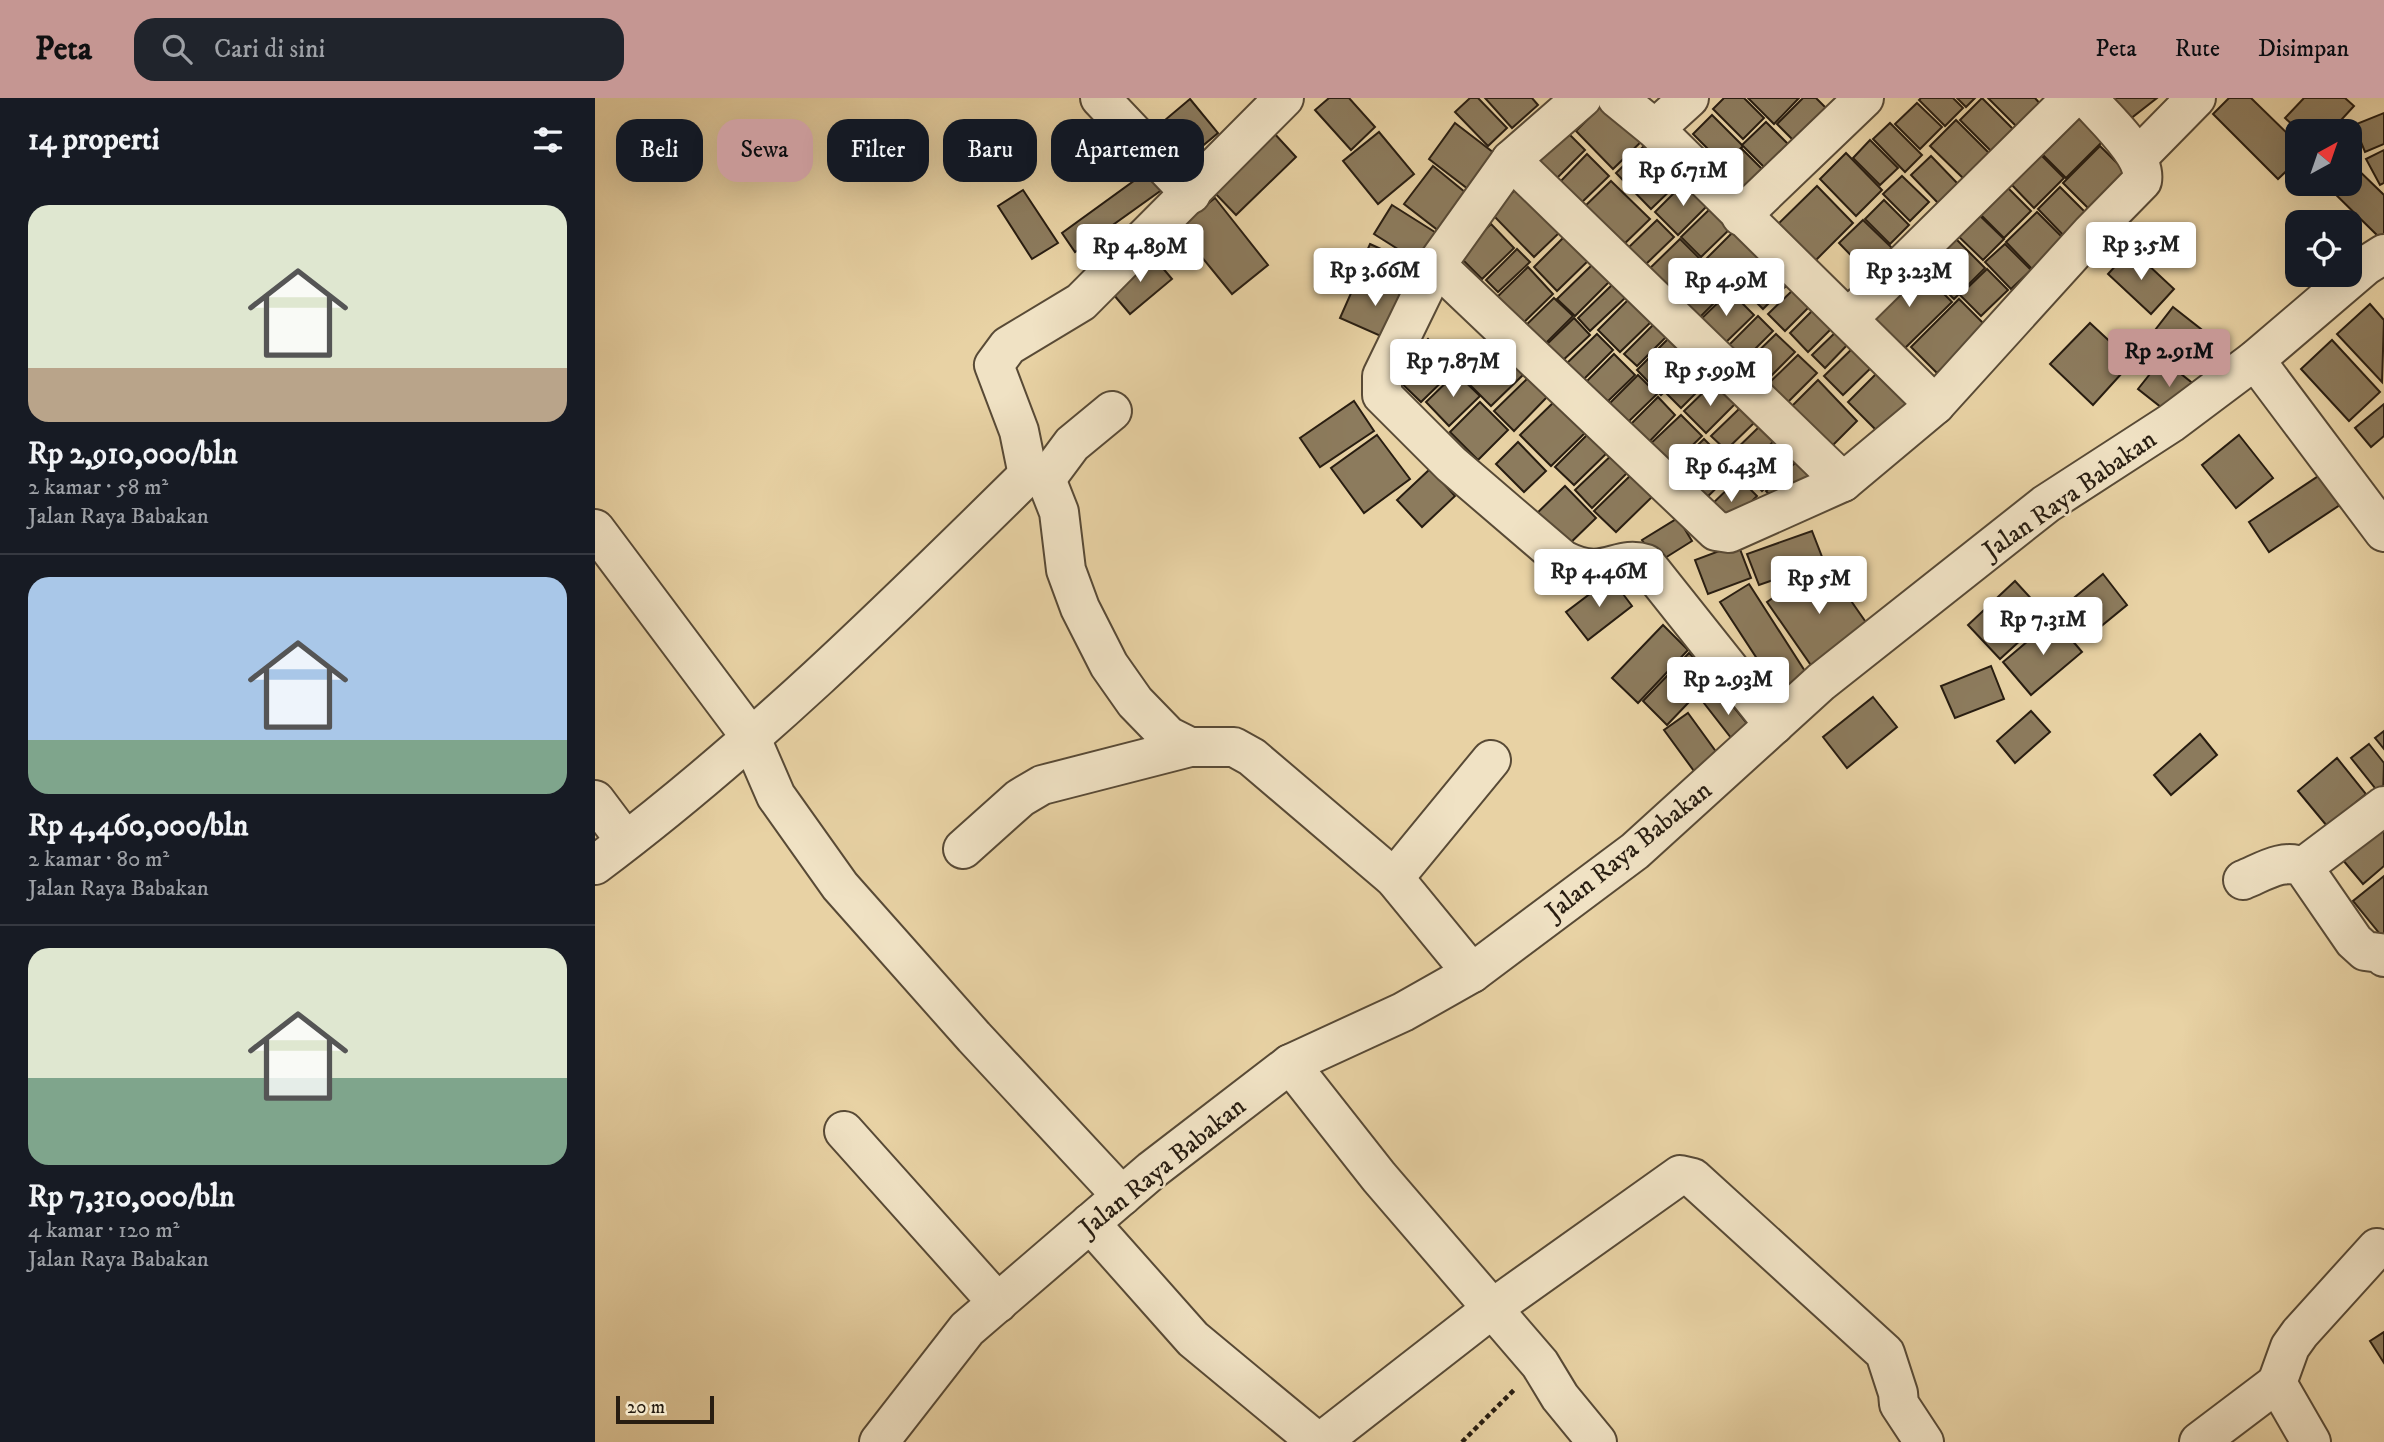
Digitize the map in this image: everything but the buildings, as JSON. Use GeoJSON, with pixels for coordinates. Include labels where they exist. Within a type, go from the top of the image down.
{"type":"FeatureCollection","features":[{"type":"Feature","properties":{"kind":"street"},"geometry":{"type":"LineString","coordinates":[[1100,98],[1191,194]]}},
{"type":"Feature","properties":{"kind":"street"},"geometry":{"type":"LineString","coordinates":[[1189,747],[1168,736],[1135,702],[1109,664],[1080,608],[1066,570],[1059,512],[1037,477],[994,365],[1008,346],[1081,302],[1284,98]]}},
{"type":"Feature","properties":{"kind":"street"},"geometry":{"type":"LineString","coordinates":[[1582,98],[1511,160],[1436,265],[1382,376],[1383,395],[1451,464],[1563,560],[1580,569],[1599,571],[1632,562],[1646,564],[1774,725]]}},
{"type":"Feature","properties":{"kind":"street"},"geometry":{"type":"LineString","coordinates":[[1617,98],[1655,129],[1935,405]]}},
{"type":"Feature","properties":{"kind":"street"},"geometry":{"type":"LineString","coordinates":[[1655,129],[1689,98]]}},
{"type":"Feature","properties":{"kind":"street"},"geometry":{"type":"LineString","coordinates":[[1741,216],[1864,98]]}},
{"type":"Feature","properties":{"kind":"street"},"geometry":{"type":"LineString","coordinates":[[1848,319],[2072,98]]}},
{"type":"Feature","properties":{"kind":"street"},"geometry":{"type":"LineString","coordinates":[[1436,265],[1716,531],[1729,533],[1843,482],[1935,405],[2091,233],[2142,181],[2144,172],[2138,157],[2087,98]]}},
{"type":"Feature","properties":{"kind":"street"},"geometry":{"type":"LineString","coordinates":[[2138,157],[2196,98]]}},
{"type":"Feature","properties":{"kind":"street"},"geometry":{"type":"LineString","coordinates":[[1511,160],[1843,482]]}},
{"type":"Feature","properties":{"kind":"street","name":"Jalan Raya Babakan"},"geometry":{"type":"LineString","coordinates":[[880,1442],[967,1329],[1122,1196],[1290,1064],[1403,1013],[1472,973],[1635,851],[1821,682],[2046,504],[2171,423],[2255,360],[2365,266],[2384,254]]}},
{"type":"Feature","properties":{"kind":"street"},"geometry":{"type":"LineString","coordinates":[[2255,360],[2384,532]]}},
{"type":"Feature","properties":{"kind":"street"},"geometry":{"type":"LineString","coordinates":[[595,865],[750,736],[1072,444],[1112,411]]}},
{"type":"Feature","properties":{"kind":"street"},"geometry":{"type":"LineString","coordinates":[[595,530],[750,736],[776,796],[840,886],[974,1037],[1122,1196]]}},
{"type":"Feature","properties":{"kind":"street"},"geometry":{"type":"LineString","coordinates":[[963,849],[1020,798],[1042,785],[1189,747],[1234,747],[1252,757],[1394,878],[1472,973]]}},
{"type":"Feature","properties":{"kind":"street"},"geometry":{"type":"LineString","coordinates":[[1394,878],[1492,760]]}},
{"type":"Feature","properties":{"kind":"street"},"geometry":{"type":"LineString","coordinates":[[2303,867],[2384,806]]}},
{"type":"Feature","properties":{"kind":"street"},"geometry":{"type":"LineString","coordinates":[[2243,880],[2281,864],[2292,862],[2303,867],[2354,941],[2365,951],[2379,953],[2384,957]]}},
{"type":"Feature","properties":{"kind":"street"},"geometry":{"type":"LineString","coordinates":[[1290,1064],[1379,1177],[1540,1364],[1560,1397],[1597,1442]]}},
{"type":"Feature","properties":{"kind":"street"},"geometry":{"type":"LineString","coordinates":[[844,1131],[998,1303]]}},
{"type":"Feature","properties":{"kind":"street"},"geometry":{"type":"LineString","coordinates":[[1090,1223],[1193,1339],[1316,1441],[1326,1438],[1493,1308],[1667,1183],[1680,1175],[1693,1178],[1885,1353],[1899,1404],[1924,1442]]}},
{"type":"Feature","properties":{"kind":"street"},"geometry":{"type":"LineString","coordinates":[[2199,1442],[2277,1383],[2290,1347],[2300,1333],[2382,1247]]}},
{"type":"Feature","properties":{"kind":"street"},"geometry":{"type":"LineString","coordinates":[[2277,1383],[2311,1442]]}},
{"type":"Feature","properties":{"kind":"path"},"geometry":{"type":"LineString","coordinates":[[1462,1442],[1540,1364]]}}]}
